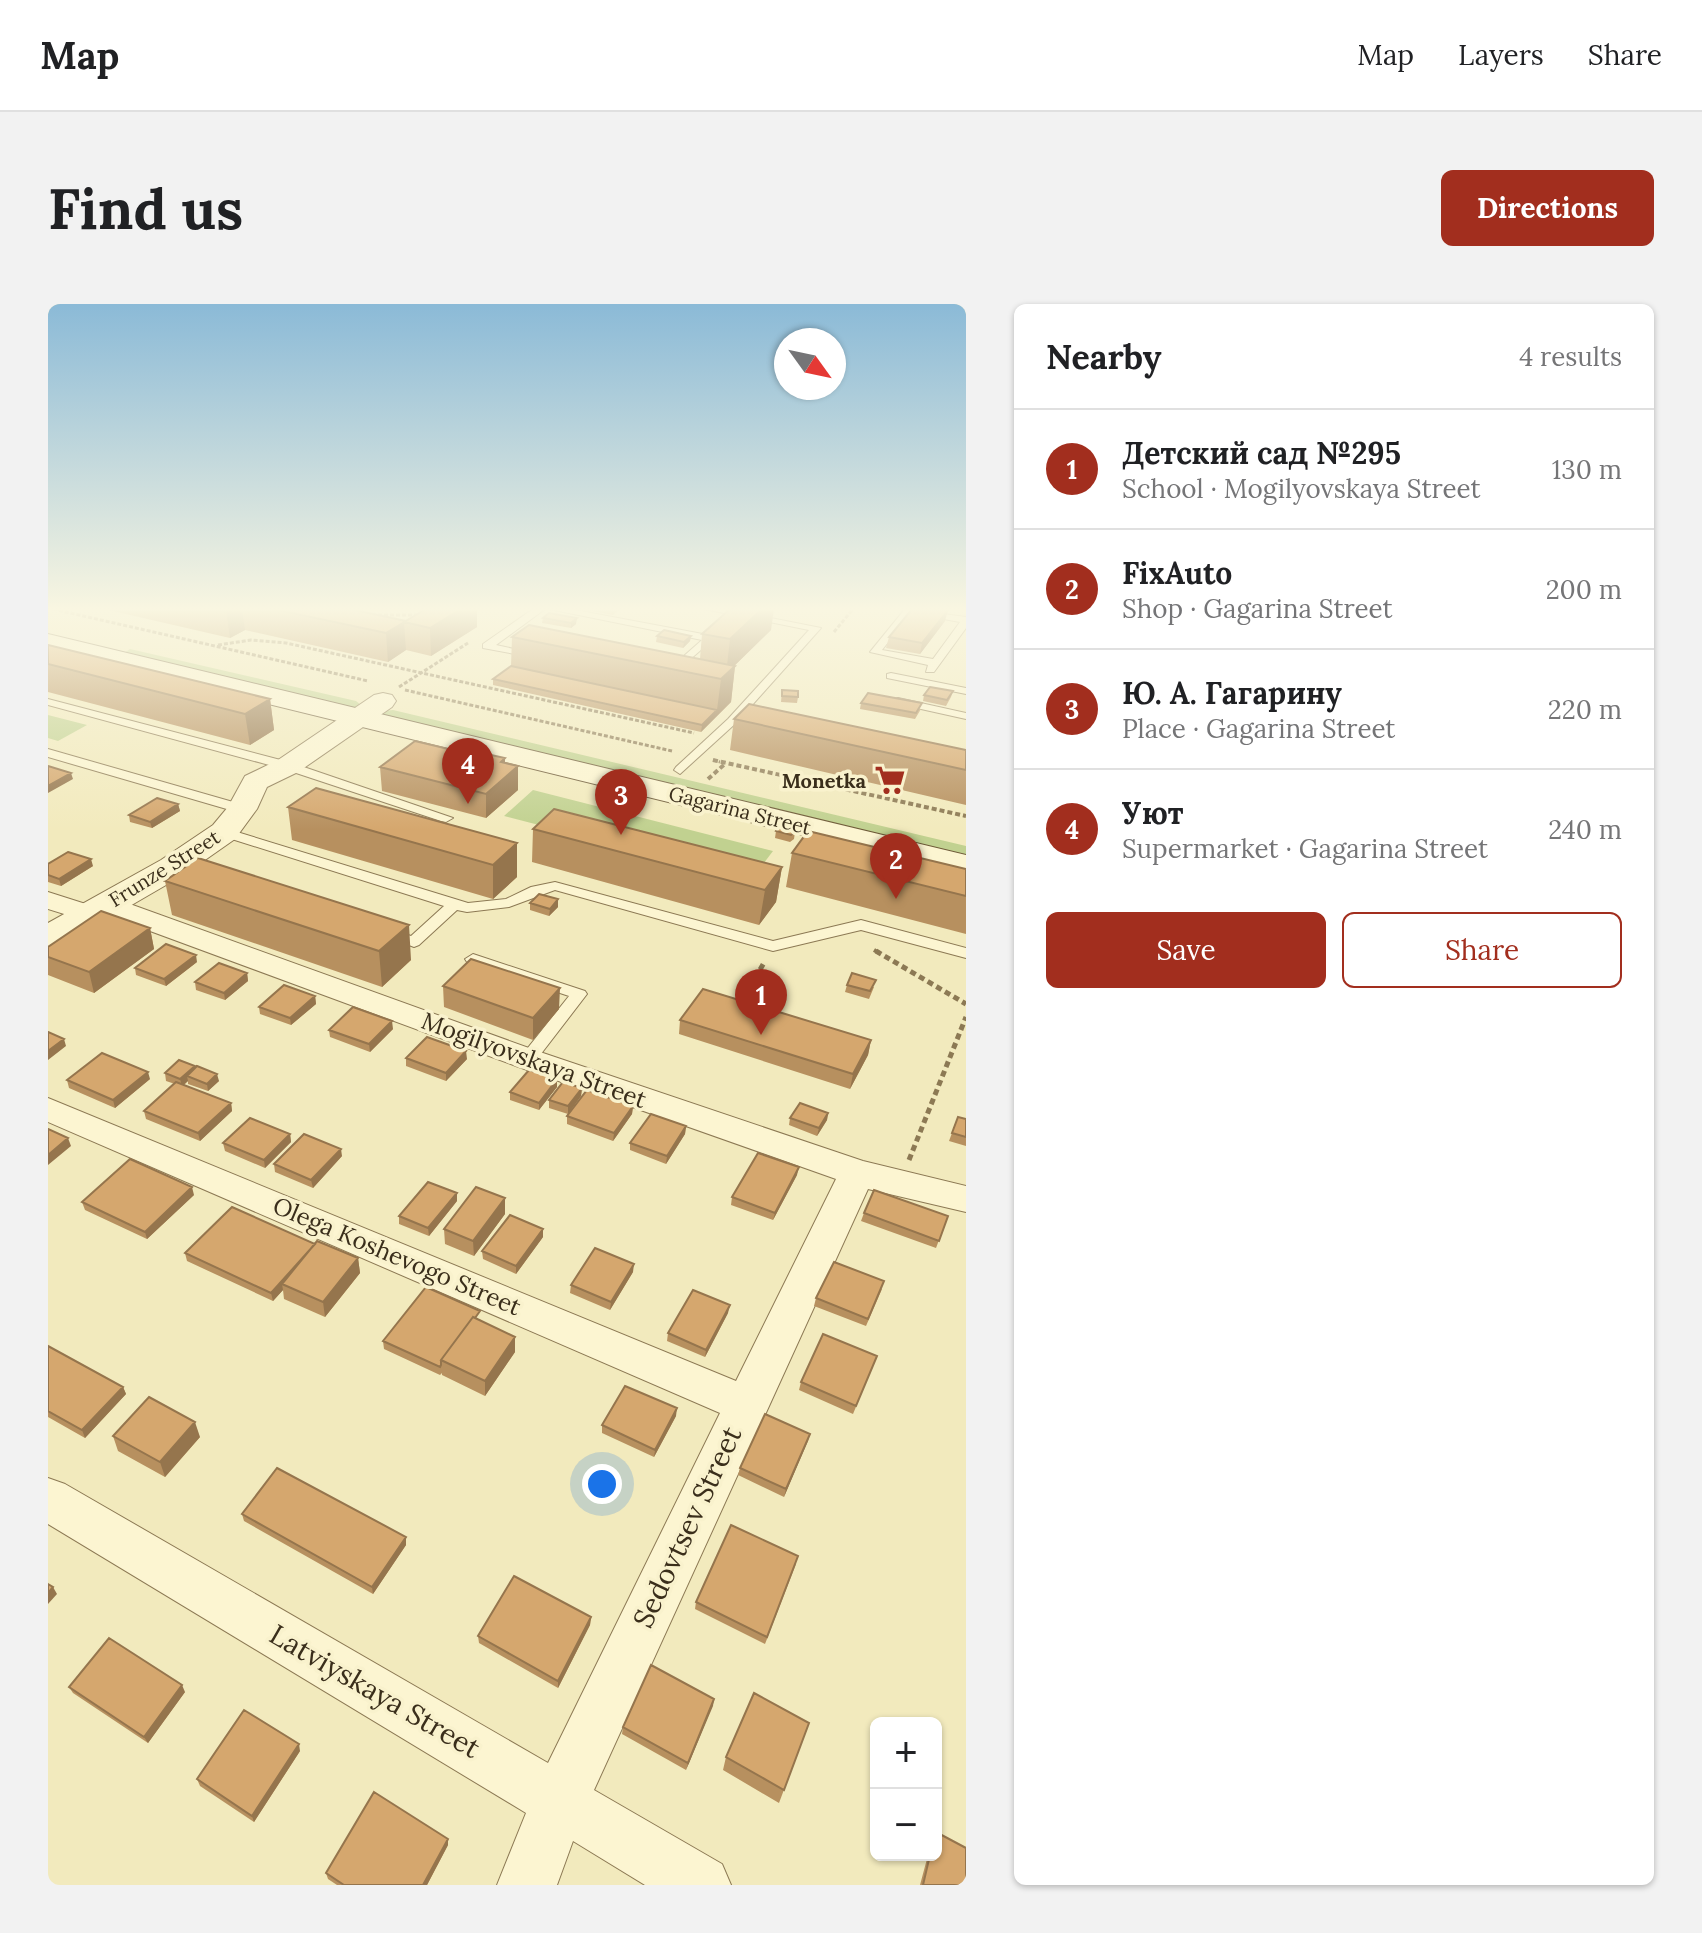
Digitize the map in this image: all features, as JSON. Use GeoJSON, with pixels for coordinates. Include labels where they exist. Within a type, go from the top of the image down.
{"type":"FeatureCollection","features":[{"type":"Feature","properties":{"kind":"main road","name":"Gagarina Street"},"geometry":{"type":"LineString","coordinates":[[267,683],[686,763],[966,838]]}},
{"type":"Feature","properties":{"kind":"main road","name":"Gagarina Street"},"geometry":{"type":"LineString","coordinates":[[299,683],[966,865]]}},
{"type":"Feature","properties":{"kind":"street","name":"Frunze Street"},"geometry":{"type":"LineString","coordinates":[[48,938],[182,870],[233,820],[255,782],[288,766],[370,700]]}},
{"type":"Feature","properties":{"kind":"street","name":"Mogilyovskaya Street"},"geometry":{"type":"LineString","coordinates":[[48,900],[98,910],[878,1178],[966,1199]]}},
{"type":"Feature","properties":{"kind":"street","name":"Olega Koshevogo Street"},"geometry":{"type":"LineString","coordinates":[[48,1109],[745,1404]]}},
{"type":"Feature","properties":{"kind":"street","name":"Sedovtsev Street"},"geometry":{"type":"LineString","coordinates":[[527,1885],[560,1800],[745,1404],[878,1178]]}},
{"type":"Feature","properties":{"kind":"street","name":"Latviyskaya Street"},"geometry":{"type":"LineString","coordinates":[[48,1499],[701,1885]]}},
{"type":"Feature","properties":{"kind":"lane"},"geometry":{"type":"LineString","coordinates":[[665,683],[676,685]]}},
{"type":"Feature","properties":{"kind":"lane"},"geometry":{"type":"LineString","coordinates":[[686,763],[732,721],[767,683]]}},
{"type":"Feature","properties":{"kind":"lane"},"geometry":{"type":"LineString","coordinates":[[926,683],[966,691]]}},
{"type":"Feature","properties":{"kind":"lane"},"geometry":{"type":"LineString","coordinates":[[736,697],[751,700]]}},
{"type":"Feature","properties":{"kind":"lane"},"geometry":{"type":"LineString","coordinates":[[879,697],[966,716]]}},
{"type":"Feature","properties":{"kind":"lane"},"geometry":{"type":"LineString","coordinates":[[48,702],[288,766],[446,818]]}},
{"type":"Feature","properties":{"kind":"lane"},"geometry":{"type":"LineString","coordinates":[[732,721],[748,724]]}},
{"type":"Feature","properties":{"kind":"lane"},"geometry":{"type":"LineString","coordinates":[[48,753],[467,908],[509,903],[536,890],[555,886],[773,946],[861,925],[966,953]]}},
{"type":"Feature","properties":{"kind":"lane"},"geometry":{"type":"LineString","coordinates":[[369,928],[414,942],[455,904]]}},
{"type":"Feature","properties":{"kind":"lane"},"geometry":{"type":"LineString","coordinates":[[473,959],[579,994],[561,1021],[528,1059]]}},
{"type":"Feature","properties":{"kind":"path"},"geometry":{"type":"LineString","coordinates":[[320,683],[370,700]]}},
{"type":"Feature","properties":{"kind":"path"},"geometry":{"type":"LineString","coordinates":[[406,683],[398,688],[686,763],[966,816]]}},
{"type":"Feature","properties":{"kind":"path"},"geometry":{"type":"LineString","coordinates":[[470,683],[714,737]]}},
{"type":"Feature","properties":{"kind":"path"},"geometry":{"type":"LineString","coordinates":[[838,929],[966,1004]]}},
{"type":"Feature","properties":{"kind":"path"},"geometry":{"type":"LineString","coordinates":[[738,1006],[773,946]]}},
{"type":"Feature","properties":{"kind":"path"},"geometry":{"type":"LineString","coordinates":[[878,1178],[966,1017]]}},
{"type":"Feature","properties":{"kind":"green space"},"geometry":{"type":"Polygon","coordinates":[[[248,683],[277,683],[356,701],[361,705],[353,708],[248,683]]]}},
{"type":"Feature","properties":{"kind":"green space"},"geometry":{"type":"Polygon","coordinates":[[[393,710],[966,846],[966,856],[381,715],[384,711],[393,710]]]}},
{"type":"Feature","properties":{"kind":"green space"},"geometry":{"type":"Polygon","coordinates":[[[48,715],[87,725],[58,741],[48,738],[48,715]]]}},
{"type":"Feature","properties":{"kind":"green space"},"geometry":{"type":"Polygon","coordinates":[[[533,790],[773,851],[751,880],[504,816],[533,790]]]}},
{"type":"Feature","properties":{"kind":"building"},"geometry":{"type":"Polygon","coordinates":[[[122,683],[203,683],[270,699],[245,714],[122,683]]]}},
{"type":"Feature","properties":{"kind":"building"},"geometry":{"type":"Polygon","coordinates":[[[510,683],[590,683],[717,710],[702,725],[510,683]]]}},
{"type":"Feature","properties":{"kind":"building"},"geometry":{"type":"Polygon","coordinates":[[[930,687],[953,691],[947,700],[924,695],[930,687]]]}},
{"type":"Feature","properties":{"kind":"building"},"geometry":{"type":"Polygon","coordinates":[[[782,690],[798,691],[798,697],[782,696],[782,690]]]}},
{"type":"Feature","properties":{"kind":"building"},"geometry":{"type":"Polygon","coordinates":[[[868,693],[922,703],[916,713],[861,703],[868,693]]]}},
{"type":"Feature","properties":{"kind":"building"},"geometry":{"type":"Polygon","coordinates":[[[749,704],[966,750],[966,770],[734,719],[749,704]]]}},
{"type":"Feature","properties":{"kind":"building"},"geometry":{"type":"Polygon","coordinates":[[[415,741],[465,753],[469,750],[505,758],[501,762],[518,766],[486,794],[380,767],[415,741]]]}},
{"type":"Feature","properties":{"kind":"building"},"geometry":{"type":"Polygon","coordinates":[[[48,766],[71,773],[48,786],[48,766]]]}},
{"type":"Feature","properties":{"kind":"building"},"geometry":{"type":"Polygon","coordinates":[[[316,788],[517,843],[493,865],[288,807],[316,788]]]}},
{"type":"Feature","properties":{"kind":"building"},"geometry":{"type":"Polygon","coordinates":[[[157,798],[178,804],[150,822],[129,815],[157,798]]]}},
{"type":"Feature","properties":{"kind":"building"},"geometry":{"type":"Polygon","coordinates":[[[554,809],[782,867],[765,890],[533,829],[554,809]]]}},
{"type":"Feature","properties":{"kind":"building"},"geometry":{"type":"Polygon","coordinates":[[[778,828],[795,832],[791,835],[776,831],[778,828]]]}},
{"type":"Feature","properties":{"kind":"building"},"geometry":{"type":"Polygon","coordinates":[[[808,831],[966,869],[966,896],[792,853],[808,831]]]}},
{"type":"Feature","properties":{"kind":"building"},"geometry":{"type":"Polygon","coordinates":[[[68,852],[91,859],[59,879],[48,875],[48,864],[68,852]]]}},
{"type":"Feature","properties":{"kind":"building"},"geometry":{"type":"Polygon","coordinates":[[[198,858],[409,925],[379,951],[165,881],[198,858]]]}},
{"type":"Feature","properties":{"kind":"building"},"geometry":{"type":"Polygon","coordinates":[[[539,894],[558,899],[550,909],[530,903],[539,894]]]}},
{"type":"Feature","properties":{"kind":"building"},"geometry":{"type":"Polygon","coordinates":[[[101,911],[150,928],[89,972],[48,957],[48,947],[101,911]]]}},
{"type":"Feature","properties":{"kind":"building"},"geometry":{"type":"Polygon","coordinates":[[[166,944],[196,955],[164,979],[135,968],[166,944]]]}},
{"type":"Feature","properties":{"kind":"building"},"geometry":{"type":"Polygon","coordinates":[[[471,959],[560,988],[533,1018],[443,986],[471,959]]]}},
{"type":"Feature","properties":{"kind":"building"},"geometry":{"type":"Polygon","coordinates":[[[219,963],[247,973],[224,993],[195,982],[219,963]]]}},
{"type":"Feature","properties":{"kind":"building"},"geometry":{"type":"Polygon","coordinates":[[[852,973],[876,980],[870,991],[847,985],[852,973]]]}},
{"type":"Feature","properties":{"kind":"building"},"geometry":{"type":"Polygon","coordinates":[[[284,985],[315,996],[290,1018],[259,1007],[284,985]]]}},
{"type":"Feature","properties":{"kind":"building"},"geometry":{"type":"Polygon","coordinates":[[[703,989],[871,1040],[853,1074],[680,1020],[703,989]]]}},
{"type":"Feature","properties":{"kind":"building"},"geometry":{"type":"Polygon","coordinates":[[[353,1007],[392,1021],[369,1044],[329,1030],[353,1007]]]}},
{"type":"Feature","properties":{"kind":"building"},"geometry":{"type":"Polygon","coordinates":[[[48,1032],[64,1039],[48,1051],[48,1032]]]}},
{"type":"Feature","properties":{"kind":"building"},"geometry":{"type":"Polygon","coordinates":[[[427,1037],[466,1051],[446,1073],[406,1058],[427,1037]]]}},
{"type":"Feature","properties":{"kind":"building"},"geometry":{"type":"Polygon","coordinates":[[[102,1053],[148,1072],[113,1100],[67,1080],[102,1053]]]}},
{"type":"Feature","properties":{"kind":"building"},"geometry":{"type":"Polygon","coordinates":[[[179,1060],[195,1066],[180,1079],[165,1073],[179,1060]]]}},
{"type":"Feature","properties":{"kind":"building"},"geometry":{"type":"Polygon","coordinates":[[[197,1066],[217,1074],[207,1084],[187,1076],[197,1066]]]}},
{"type":"Feature","properties":{"kind":"building"},"geometry":{"type":"Polygon","coordinates":[[[529,1070],[557,1079],[539,1103],[510,1092],[529,1070]]]}},
{"type":"Feature","properties":{"kind":"building"},"geometry":{"type":"Polygon","coordinates":[[[176,1082],[231,1103],[198,1133],[144,1111],[176,1082]]]}},
{"type":"Feature","properties":{"kind":"building"},"geometry":{"type":"Polygon","coordinates":[[[563,1082],[582,1088],[568,1106],[549,1100],[563,1082]]]}},
{"type":"Feature","properties":{"kind":"building"},"geometry":{"type":"Polygon","coordinates":[[[587,1090],[633,1106],[614,1133],[567,1116],[587,1090]]]}},
{"type":"Feature","properties":{"kind":"building"},"geometry":{"type":"Polygon","coordinates":[[[800,1103],[828,1113],[819,1128],[790,1118],[800,1103]]]}},
{"type":"Feature","properties":{"kind":"building"},"geometry":{"type":"Polygon","coordinates":[[[651,1114],[686,1126],[667,1156],[630,1143],[651,1114]]]}},
{"type":"Feature","properties":{"kind":"building"},"geometry":{"type":"Polygon","coordinates":[[[958,1117],[966,1119],[966,1137],[952,1133],[958,1117]]]}},
{"type":"Feature","properties":{"kind":"building"},"geometry":{"type":"Polygon","coordinates":[[[250,1118],[290,1134],[264,1160],[223,1143],[250,1118]]]}},
{"type":"Feature","properties":{"kind":"building"},"geometry":{"type":"Polygon","coordinates":[[[48,1129],[68,1138],[48,1155],[48,1129]]]}},
{"type":"Feature","properties":{"kind":"building"},"geometry":{"type":"Polygon","coordinates":[[[304,1134],[341,1149],[311,1180],[274,1164],[304,1134]]]}},
{"type":"Feature","properties":{"kind":"building"},"geometry":{"type":"Polygon","coordinates":[[[758,1153],[799,1167],[775,1213],[732,1197],[758,1153]]]}},
{"type":"Feature","properties":{"kind":"building"},"geometry":{"type":"Polygon","coordinates":[[[130,1159],[192,1187],[145,1232],[82,1202],[130,1159]]]}},
{"type":"Feature","properties":{"kind":"building"},"geometry":{"type":"Polygon","coordinates":[[[428,1182],[457,1193],[428,1228],[399,1216],[428,1182]]]}},
{"type":"Feature","properties":{"kind":"building"},"geometry":{"type":"Polygon","coordinates":[[[476,1187],[505,1198],[473,1241],[444,1229],[476,1187]]]}},
{"type":"Feature","properties":{"kind":"building"},"geometry":{"type":"Polygon","coordinates":[[[874,1190],[948,1216],[939,1241],[864,1213],[874,1190]]]}},
{"type":"Feature","properties":{"kind":"building"},"geometry":{"type":"Polygon","coordinates":[[[232,1207],[315,1244],[271,1293],[185,1253],[232,1207]]]}},
{"type":"Feature","properties":{"kind":"building"},"geometry":{"type":"Polygon","coordinates":[[[510,1215],[543,1229],[516,1266],[482,1251],[510,1215]]]}},
{"type":"Feature","properties":{"kind":"building"},"geometry":{"type":"Polygon","coordinates":[[[317,1241],[358,1258],[323,1302],[282,1284],[317,1241]]]}},
{"type":"Feature","properties":{"kind":"building"},"geometry":{"type":"Polygon","coordinates":[[[595,1248],[634,1264],[611,1302],[571,1285],[595,1248]]]}},
{"type":"Feature","properties":{"kind":"building"},"geometry":{"type":"Polygon","coordinates":[[[834,1262],[884,1281],[868,1319],[816,1298],[834,1262]]]}},
{"type":"Feature","properties":{"kind":"building"},"geometry":{"type":"Polygon","coordinates":[[[426,1287],[480,1311],[441,1360],[440,1367],[383,1341],[426,1287]]]}},
{"type":"Feature","properties":{"kind":"building"},"geometry":{"type":"Polygon","coordinates":[[[693,1290],[730,1305],[706,1350],[668,1333],[693,1290]]]}},
{"type":"Feature","properties":{"kind":"building"},"geometry":{"type":"Polygon","coordinates":[[[473,1317],[515,1337],[485,1381],[441,1360],[473,1317]]]}},
{"type":"Feature","properties":{"kind":"building"},"geometry":{"type":"Polygon","coordinates":[[[823,1334],[877,1356],[856,1406],[801,1382],[823,1334]]]}},
{"type":"Feature","properties":{"kind":"building"},"geometry":{"type":"Polygon","coordinates":[[[48,1346],[123,1387],[82,1430],[48,1411],[48,1346]]]}},
{"type":"Feature","properties":{"kind":"building"},"geometry":{"type":"Polygon","coordinates":[[[625,1386],[677,1408],[655,1450],[602,1425],[625,1386]]]}},
{"type":"Feature","properties":{"kind":"building"},"geometry":{"type":"Polygon","coordinates":[[[149,1397],[195,1422],[160,1462],[113,1436],[149,1397]]]}},
{"type":"Feature","properties":{"kind":"building"},"geometry":{"type":"Polygon","coordinates":[[[765,1414],[810,1434],[786,1489],[740,1468],[765,1414]]]}},
{"type":"Feature","properties":{"kind":"building"},"geometry":{"type":"Polygon","coordinates":[[[277,1468],[406,1537],[372,1587],[242,1514],[277,1468]]]}},
{"type":"Feature","properties":{"kind":"building"},"geometry":{"type":"Polygon","coordinates":[[[731,1525],[798,1556],[767,1637],[696,1602],[731,1525]]]}},
{"type":"Feature","properties":{"kind":"building"},"geometry":{"type":"Polygon","coordinates":[[[514,1576],[591,1617],[558,1681],[478,1636],[514,1576]]]}},
{"type":"Feature","properties":{"kind":"building"},"geometry":{"type":"Polygon","coordinates":[[[109,1638],[182,1685],[144,1737],[69,1687],[109,1638]]]}},
{"type":"Feature","properties":{"kind":"building"},"geometry":{"type":"Polygon","coordinates":[[[651,1665],[714,1699],[688,1763],[623,1727],[651,1665]]]}},
{"type":"Feature","properties":{"kind":"building"},"geometry":{"type":"Polygon","coordinates":[[[754,1693],[809,1723],[784,1790],[726,1757],[754,1693]]]}},
{"type":"Feature","properties":{"kind":"building"},"geometry":{"type":"Polygon","coordinates":[[[244,1710],[299,1744],[252,1816],[197,1779],[244,1710]]]}},
{"type":"Feature","properties":{"kind":"building"},"geometry":{"type":"Polygon","coordinates":[[[374,1792],[448,1839],[423,1885],[344,1885],[326,1873],[374,1792]]]}},
{"type":"Feature","properties":{"kind":"building"},"geometry":{"type":"Polygon","coordinates":[[[942,1835],[966,1848],[966,1885],[923,1885],[929,1861],[942,1861],[942,1835]]]}},
{"type":"Feature","properties":{"kind":"place","name":"Monetka"},"geometry":{"type":"Point","coordinates":[890,780]}},
{"type":"Feature","properties":{"kind":"place","name":"Уют"},"geometry":{"type":"Point","coordinates":[468,804]}},
{"type":"Feature","properties":{"kind":"place","name":"Ю. А. Гагарину"},"geometry":{"type":"Point","coordinates":[621,835]}},
{"type":"Feature","properties":{"kind":"place","name":"FixAuto"},"geometry":{"type":"Point","coordinates":[896,899]}},
{"type":"Feature","properties":{"kind":"place","name":"Детский сад №295"},"geometry":{"type":"Point","coordinates":[761,1035]}}]}
